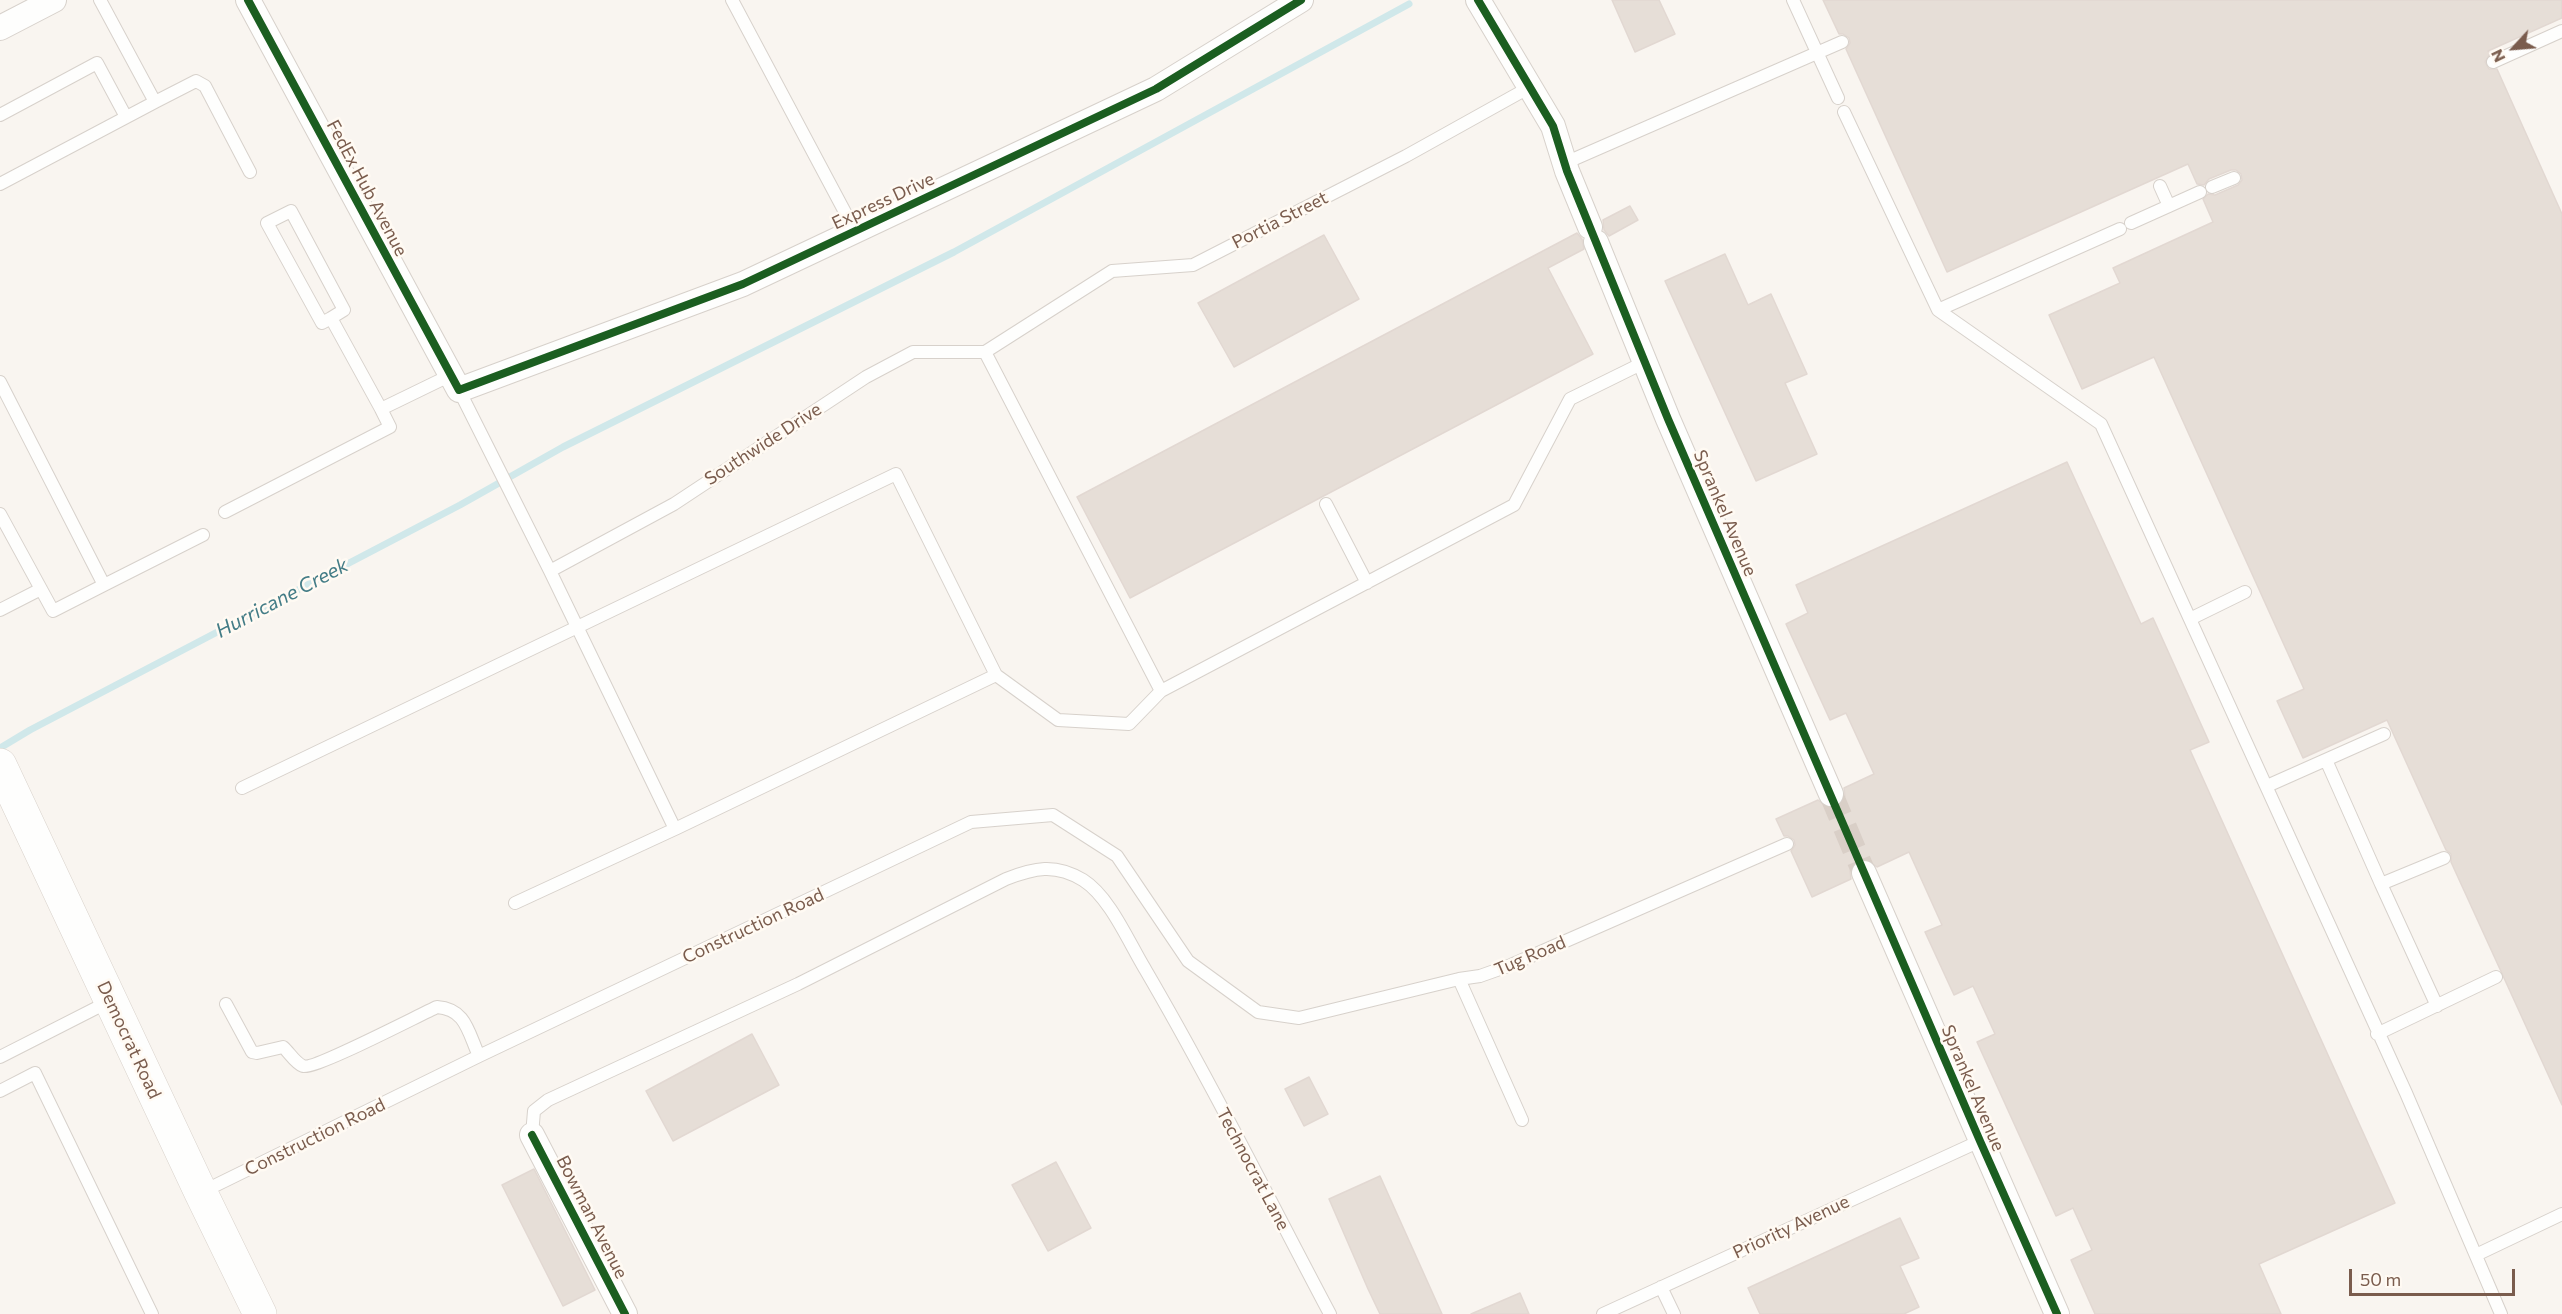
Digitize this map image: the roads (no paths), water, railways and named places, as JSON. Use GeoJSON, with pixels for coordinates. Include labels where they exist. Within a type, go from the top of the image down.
{"type":"FeatureCollection","features":[{"type":"Feature","properties":{"kind":"main road","name":"Democrat Road"},"geometry":{"type":"LineString","coordinates":[[0,765],[260,1314]]}},
{"type":"Feature","properties":{"kind":"street"},"geometry":{"type":"LineString","coordinates":[[0,28],[54,0]]}},
{"type":"Feature","properties":{"kind":"street","name":"FedEx Hub Avenue"},"geometry":{"type":"LineString","coordinates":[[248,0],[455,383]]}},
{"type":"Feature","properties":{"kind":"street","name":"Express Drive"},"geometry":{"type":"LineString","coordinates":[[455,383],[743,284],[1155,89],[1301,0]]}},
{"type":"Feature","properties":{"kind":"street","name":"Sprankel Avenue"},"geometry":{"type":"LineString","coordinates":[[1478,0],[1553,126],[1565,163],[1645,362],[1830,794]]}},
{"type":"Feature","properties":{"kind":"street","name":"Sprankel Avenue"},"geometry":{"type":"LineString","coordinates":[[1864,873],[2057,1314]]}},
{"type":"Feature","properties":{"kind":"street","name":"Bowman Avenue"},"geometry":{"type":"LineString","coordinates":[[532,1135],[625,1314]]}},
{"type":"Feature","properties":{"kind":"lane"},"geometry":{"type":"LineString","coordinates":[[100,0],[155,102]]}},
{"type":"Feature","properties":{"kind":"lane"},"geometry":{"type":"LineString","coordinates":[[732,0],[855,231]]}},
{"type":"Feature","properties":{"kind":"lane"},"geometry":{"type":"LineString","coordinates":[[1793,0],[1838,98]]}},
{"type":"Feature","properties":{"kind":"lane"},"geometry":{"type":"LineString","coordinates":[[2493,62],[2562,31]]}},
{"type":"Feature","properties":{"kind":"lane"},"geometry":{"type":"LineString","coordinates":[[1565,163],[1842,42]]}},
{"type":"Feature","properties":{"kind":"lane"},"geometry":{"type":"LineString","coordinates":[[0,115],[97,63],[126,117]]}},
{"type":"Feature","properties":{"kind":"lane"},"geometry":{"type":"LineString","coordinates":[[0,184],[196,81],[205,86],[250,172]]}},
{"type":"Feature","properties":{"kind":"lane","name":"Portia Street"},"geometry":{"type":"LineString","coordinates":[[985,352],[1025,329],[1112,272],[1193,265],[1406,156],[1530,87]]}},
{"type":"Feature","properties":{"kind":"lane"},"geometry":{"type":"LineString","coordinates":[[1844,112],[1938,310],[2101,424],[2406,1093],[2501,1314]]}},
{"type":"Feature","properties":{"kind":"lane"},"geometry":{"type":"LineString","coordinates":[[2212,187],[2234,177]]}},
{"type":"Feature","properties":{"kind":"lane"},"geometry":{"type":"LineString","coordinates":[[2160,186],[2169,207]]}},
{"type":"Feature","properties":{"kind":"lane"},"geometry":{"type":"LineString","coordinates":[[1938,310],[2200,192]]}},
{"type":"Feature","properties":{"kind":"lane"},"geometry":{"type":"LineString","coordinates":[[291,212],[344,310],[331,318],[322,323],[267,223],[291,212]]}},
{"type":"Feature","properties":{"kind":"lane"},"geometry":{"type":"LineString","coordinates":[[225,512],[390,427],[331,318]]}},
{"type":"Feature","properties":{"kind":"lane","name":"Southwide Drive"},"geometry":{"type":"LineString","coordinates":[[550,571],[674,504],[866,377],[914,352],[985,352]]}},
{"type":"Feature","properties":{"kind":"lane"},"geometry":{"type":"LineString","coordinates":[[985,352],[1161,691]]}},
{"type":"Feature","properties":{"kind":"lane"},"geometry":{"type":"LineString","coordinates":[[242,788],[896,474],[996,675],[1058,720],[1129,724],[1161,691],[1514,505],[1570,399],[1645,362]]}},
{"type":"Feature","properties":{"kind":"lane"},"geometry":{"type":"LineString","coordinates":[[0,382],[104,585]]}},
{"type":"Feature","properties":{"kind":"lane"},"geometry":{"type":"LineString","coordinates":[[381,409],[455,383],[522,513],[675,829]]}},
{"type":"Feature","properties":{"kind":"lane"},"geometry":{"type":"LineString","coordinates":[[1326,504],[1367,583]]}},
{"type":"Feature","properties":{"kind":"lane"},"geometry":{"type":"LineString","coordinates":[[0,514],[53,611],[203,535]]}},
{"type":"Feature","properties":{"kind":"lane"},"geometry":{"type":"LineString","coordinates":[[0,610],[41,589]]}},
{"type":"Feature","properties":{"kind":"lane"},"geometry":{"type":"LineString","coordinates":[[2190,619],[2245,592]]}},
{"type":"Feature","properties":{"kind":"lane"},"geometry":{"type":"LineString","coordinates":[[515,903],[996,675]]}},
{"type":"Feature","properties":{"kind":"lane"},"geometry":{"type":"LineString","coordinates":[[2267,786],[2384,734]]}},
{"type":"Feature","properties":{"kind":"lane"},"geometry":{"type":"LineString","coordinates":[[2326,760],[2437,1006]]}},
{"type":"Feature","properties":{"kind":"lane","name":"Construction Road"},"geometry":{"type":"LineString","coordinates":[[201,1193],[479,1056],[971,822],[1053,815],[1117,856],[1188,961],[1258,1012]]}},
{"type":"Feature","properties":{"kind":"lane","name":"Tug Road"},"geometry":{"type":"LineString","coordinates":[[1258,1012],[1299,1018],[1459,979],[1480,976],[1511,965],[1787,844]]}},
{"type":"Feature","properties":{"kind":"lane"},"geometry":{"type":"LineString","coordinates":[[2380,884],[2444,858]]}},
{"type":"Feature","properties":{"kind":"lane","name":"Technocrat Lane"},"geometry":{"type":"LineString","coordinates":[[532,1135],[534,1111],[548,1100],[798,984],[1006,879],[1034,868],[1062,871],[1084,881],[1107,904],[1177,1024],[1330,1314]]}},
{"type":"Feature","properties":{"kind":"lane"},"geometry":{"type":"LineString","coordinates":[[2378,1034],[2496,977]]}},
{"type":"Feature","properties":{"kind":"lane"},"geometry":{"type":"LineString","coordinates":[[1459,979],[1522,1120]]}},
{"type":"Feature","properties":{"kind":"lane"},"geometry":{"type":"LineString","coordinates":[[0,1057],[111,1000]]}},
{"type":"Feature","properties":{"kind":"lane"},"geometry":{"type":"LineString","coordinates":[[226,1005],[252,1053],[283,1047],[303,1066],[311,1066],[330,1058],[437,1006],[450,1008],[457,1013],[479,1056]]}},
{"type":"Feature","properties":{"kind":"lane"},"geometry":{"type":"LineString","coordinates":[[0,1091],[36,1073],[152,1314]]}},
{"type":"Feature","properties":{"kind":"lane","name":"Priority Avenue"},"geometry":{"type":"LineString","coordinates":[[1603,1314],[1980,1141]]}},
{"type":"Feature","properties":{"kind":"lane"},"geometry":{"type":"LineString","coordinates":[[2476,1256],[2562,1214]]}},
{"type":"Feature","properties":{"kind":"lane"},"geometry":{"type":"LineString","coordinates":[[1661,1287],[1674,1314]]}},
{"type":"Feature","properties":{"kind":"waterway","name":"Hurricane Creek"},"geometry":{"type":"LineString","coordinates":[[0,748],[30,730],[460,505],[563,447],[954,252],[1409,4]]}},
{"type":"Feature","properties":{"kind":"tunnel"},"geometry":{"type":"LineString","coordinates":[[1831,794],[1864,873]]}}]}
